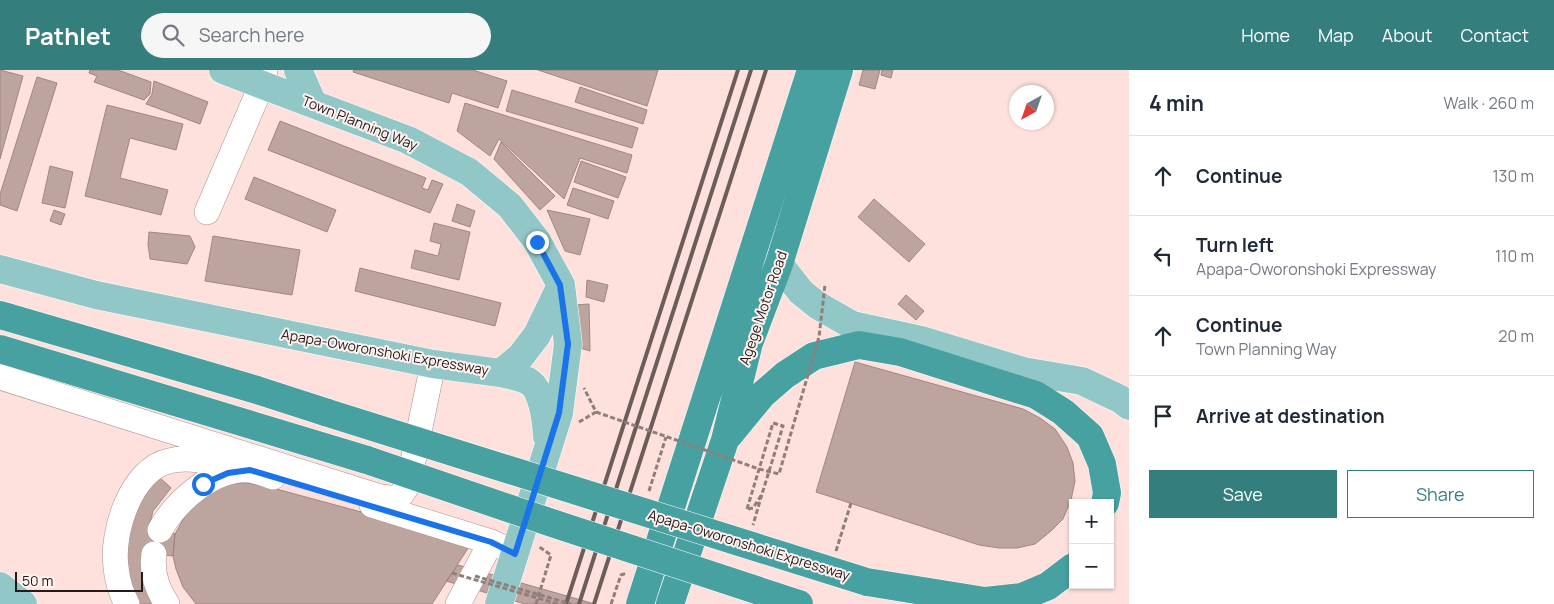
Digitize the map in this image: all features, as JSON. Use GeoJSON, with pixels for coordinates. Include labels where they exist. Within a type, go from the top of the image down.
{"type":"FeatureCollection","features":[{"type":"Feature","properties":{"kind":"highway","name":"Agege Motor Road"},"geometry":{"type":"LineString","coordinates":[[640,604],[811,70]]}},
{"type":"Feature","properties":{"kind":"highway","name":"Agege Motor Road"},"geometry":{"type":"LineString","coordinates":[[670,604],[725,440],[749,343],[779,264],[839,70]]}},
{"type":"Feature","properties":{"kind":"highway","name":"Apapa-Oworonshoki Expressway"},"geometry":{"type":"LineString","coordinates":[[0,315],[257,390],[867,582],[930,604]]}},
{"type":"Feature","properties":{"kind":"highway"},"geometry":{"type":"LineString","coordinates":[[725,440],[762,395],[785,375],[814,356],[859,345],[891,350],[982,376],[1036,395],[1063,412],[1090,436],[1102,464],[1107,493],[1106,499]]}},
{"type":"Feature","properties":{"kind":"highway"},"geometry":{"type":"LineString","coordinates":[[0,349],[367,460],[799,604]]}},
{"type":"Feature","properties":{"kind":"highway"},"geometry":{"type":"LineString","coordinates":[[867,582],[985,601],[1022,597],[1048,586],[1069,570]]}},
{"type":"Feature","properties":{"kind":"main road"},"geometry":{"type":"LineString","coordinates":[[298,70],[313,104]]}},
{"type":"Feature","properties":{"kind":"main road","name":"Town Planning Way"},"geometry":{"type":"LineString","coordinates":[[246,74],[313,104],[408,140],[469,172],[510,206],[537,242],[560,285]]}},
{"type":"Feature","properties":{"kind":"main road"},"geometry":{"type":"LineString","coordinates":[[779,264],[801,292],[817,305],[852,325],[920,340],[1023,371],[1082,381],[1120,399],[1129,406]]}},
{"type":"Feature","properties":{"kind":"main road","name":"Apapa-Oworonshoki Expressway"},"geometry":{"type":"LineString","coordinates":[[0,269],[96,295],[433,364],[501,373],[521,356],[537,335],[560,285]]}},
{"type":"Feature","properties":{"kind":"main road"},"geometry":{"type":"LineString","coordinates":[[499,604],[559,413],[568,344],[560,285]]}},
{"type":"Feature","properties":{"kind":"main road"},"geometry":{"type":"LineString","coordinates":[[501,373],[530,382],[541,398],[546,422],[547,450]]}},
{"type":"Feature","properties":{"kind":"main road"},"geometry":{"type":"LineString","coordinates":[[0,586],[23,604]]}},
{"type":"Feature","properties":{"kind":"lane"},"geometry":{"type":"LineString","coordinates":[[207,212],[246,74]]}},
{"type":"Feature","properties":{"kind":"lane"},"geometry":{"type":"LineString","coordinates":[[0,377],[380,497],[398,499],[408,485],[433,364]]}},
{"type":"Feature","properties":{"kind":"lane"},"geometry":{"type":"LineString","coordinates":[[127,604],[115,566],[116,541],[127,500],[135,486],[150,469],[168,461],[189,459],[250,470],[491,542],[515,554]]}},
{"type":"Feature","properties":{"kind":"lane"},"geometry":{"type":"LineString","coordinates":[[160,530],[165,521],[183,500],[203,484],[228,473],[250,470]]}},
{"type":"Feature","properties":{"kind":"lane"},"geometry":{"type":"LineString","coordinates":[[458,604],[491,542]]}},
{"type":"Feature","properties":{"kind":"lane"},"geometry":{"type":"LineString","coordinates":[[154,554],[154,572],[157,589],[167,604]]}},
{"type":"Feature","properties":{"kind":"path"},"geometry":{"type":"LineString","coordinates":[[596,412],[759,469],[779,474],[819,337],[825,285]]}},
{"type":"Feature","properties":{"kind":"path"},"geometry":{"type":"LineString","coordinates":[[747,509],[772,423],[783,426],[762,494]]}},
{"type":"Feature","properties":{"kind":"path"},"geometry":{"type":"LineString","coordinates":[[652,479],[666,437]]}},
{"type":"Feature","properties":{"kind":"path"},"geometry":{"type":"LineString","coordinates":[[536,604],[551,555]]}},
{"type":"Feature","properties":{"kind":"path"},"geometry":{"type":"LineString","coordinates":[[452,573],[558,604]]}},
{"type":"Feature","properties":{"kind":"path"},"geometry":{"type":"LineString","coordinates":[[611,604],[621,575]]}},
{"type":"Feature","properties":{"kind":"path"},"geometry":{"type":"LineString","coordinates":[[475,576],[571,604]]}},
{"type":"Feature","properties":{"kind":"building"},"geometry":{"type":"Polygon","coordinates":[[[0,70],[23,76],[0,159],[0,70]]]}},
{"type":"Feature","properties":{"kind":"building"},"geometry":{"type":"Polygon","coordinates":[[[90,70],[118,70],[151,82],[150,94],[144,100],[94,82],[97,76],[89,73],[90,70]]]}},
{"type":"Feature","properties":{"kind":"building"},"geometry":{"type":"Polygon","coordinates":[[[354,70],[473,70],[507,81],[498,108],[452,93],[449,103],[353,72],[354,70]]]}},
{"type":"Feature","properties":{"kind":"building"},"geometry":{"type":"Polygon","coordinates":[[[538,70],[658,70],[647,106],[538,70]]]}},
{"type":"Feature","properties":{"kind":"building"},"geometry":{"type":"Polygon","coordinates":[[[863,70],[880,70],[875,89],[859,85],[863,70]]]}},
{"type":"Feature","properties":{"kind":"building"},"geometry":{"type":"Polygon","coordinates":[[[882,70],[893,70],[891,78],[881,75],[882,70]]]}},
{"type":"Feature","properties":{"kind":"building"},"geometry":{"type":"Polygon","coordinates":[[[37,77],[57,83],[17,211],[0,205],[0,194],[37,77]]]}},
{"type":"Feature","properties":{"kind":"building"},"geometry":{"type":"Polygon","coordinates":[[[154,81],[208,102],[200,124],[146,104],[152,94],[154,81]]]}},
{"type":"Feature","properties":{"kind":"building"},"geometry":{"type":"Polygon","coordinates":[[[580,87],[647,110],[643,124],[575,102],[580,87]]]}},
{"type":"Feature","properties":{"kind":"building"},"geometry":{"type":"Polygon","coordinates":[[[512,90],[638,128],[632,148],[506,111],[512,90]]]}},
{"type":"Feature","properties":{"kind":"building"},"geometry":{"type":"Polygon","coordinates":[[[465,103],[632,155],[627,173],[580,158],[564,199],[499,139],[490,156],[457,131],[465,103]]]}},
{"type":"Feature","properties":{"kind":"building"},"geometry":{"type":"Polygon","coordinates":[[[107,105],[183,124],[176,150],[130,138],[120,178],[168,190],[161,215],[85,196],[107,105]]]}},
{"type":"Feature","properties":{"kind":"building"},"geometry":{"type":"Polygon","coordinates":[[[280,121],[426,178],[422,188],[428,190],[432,180],[443,184],[430,213],[268,150],[280,121]]]}},
{"type":"Feature","properties":{"kind":"building"},"geometry":{"type":"Polygon","coordinates":[[[501,142],[555,196],[540,210],[494,159],[501,142]]]}},
{"type":"Feature","properties":{"kind":"building"},"geometry":{"type":"Polygon","coordinates":[[[581,161],[626,177],[618,198],[574,182],[581,161]]]}},
{"type":"Feature","properties":{"kind":"building"},"geometry":{"type":"Polygon","coordinates":[[[50,166],[73,172],[65,208],[42,203],[50,166]]]}},
{"type":"Feature","properties":{"kind":"building"},"geometry":{"type":"Polygon","coordinates":[[[254,177],[336,210],[327,232],[245,199],[254,177]]]}},
{"type":"Feature","properties":{"kind":"building"},"geometry":{"type":"Polygon","coordinates":[[[573,188],[614,201],[608,219],[567,205],[573,188]]]}},
{"type":"Feature","properties":{"kind":"building"},"geometry":{"type":"Polygon","coordinates":[[[874,199],[925,244],[909,262],[858,217],[874,199]]]}},
{"type":"Feature","properties":{"kind":"building"},"geometry":{"type":"Polygon","coordinates":[[[457,204],[475,211],[470,227],[452,221],[457,204]]]}},
{"type":"Feature","properties":{"kind":"building"},"geometry":{"type":"Polygon","coordinates":[[[54,210],[65,214],[61,225],[50,221],[54,210]]]}},
{"type":"Feature","properties":{"kind":"building"},"geometry":{"type":"Polygon","coordinates":[[[547,210],[590,219],[580,255],[565,251],[547,210]]]}},
{"type":"Feature","properties":{"kind":"building"},"geometry":{"type":"Polygon","coordinates":[[[434,223],[470,232],[459,280],[411,268],[415,250],[438,256],[441,244],[430,241],[434,223]]]}},
{"type":"Feature","properties":{"kind":"building"},"geometry":{"type":"Polygon","coordinates":[[[149,232],[190,236],[195,247],[187,264],[150,259],[149,232]]]}},
{"type":"Feature","properties":{"kind":"building"},"geometry":{"type":"Polygon","coordinates":[[[213,236],[300,250],[292,295],[205,281],[213,236]]]}},
{"type":"Feature","properties":{"kind":"building"},"geometry":{"type":"Polygon","coordinates":[[[360,268],[501,303],[495,326],[355,291],[360,268]]]}},
{"type":"Feature","properties":{"kind":"building"},"geometry":{"type":"Polygon","coordinates":[[[587,280],[608,285],[604,302],[586,297],[587,280]]]}},
{"type":"Feature","properties":{"kind":"building"},"geometry":{"type":"Polygon","coordinates":[[[906,295],[924,311],[916,320],[898,304],[906,295]]]}},
{"type":"Feature","properties":{"kind":"building"},"geometry":{"type":"Polygon","coordinates":[[[589,304],[590,351],[577,347],[575,305],[589,304]]]}},
{"type":"Feature","properties":{"kind":"building"},"geometry":{"type":"Polygon","coordinates":[[[855,362],[1023,409],[1040,418],[1055,429],[1067,447],[1073,463],[1075,481],[1071,499],[1069,499],[1069,505],[1063,519],[1035,544],[1017,548],[979,545],[816,492],[855,362]]]}},
{"type":"Feature","properties":{"kind":"building"},"geometry":{"type":"Polygon","coordinates":[[[157,475],[171,488],[153,511],[149,527],[175,534],[173,556],[144,553],[154,604],[134,604],[125,554],[137,504],[157,475]]]}},
{"type":"Feature","properties":{"kind":"building"},"geometry":{"type":"Polygon","coordinates":[[[232,483],[248,483],[269,487],[472,542],[432,604],[196,604],[183,587],[176,569],[173,556],[175,534],[184,518],[198,500],[232,483]]]}},
{"type":"Feature","properties":{"kind":"building"},"geometry":{"type":"Polygon","coordinates":[[[458,565],[595,604],[525,604],[446,581],[458,565]]]}},
{"type":"Feature","properties":{"kind":"railway"},"geometry":{"type":"LineString","coordinates":[[566,604],[738,70]]}},
{"type":"Feature","properties":{"kind":"railway"},"geometry":{"type":"LineString","coordinates":[[579,604],[751,70]]}},
{"type":"Feature","properties":{"kind":"railway"},"geometry":{"type":"LineString","coordinates":[[594,604],[766,70]]}},
{"type":"Feature","properties":{"kind":"route"},"geometry":{"type":"LineString","coordinates":[[203,484],[228,473],[250,470],[491,542],[515,554],[559,413],[568,344],[560,285],[537,242]]}}]}
